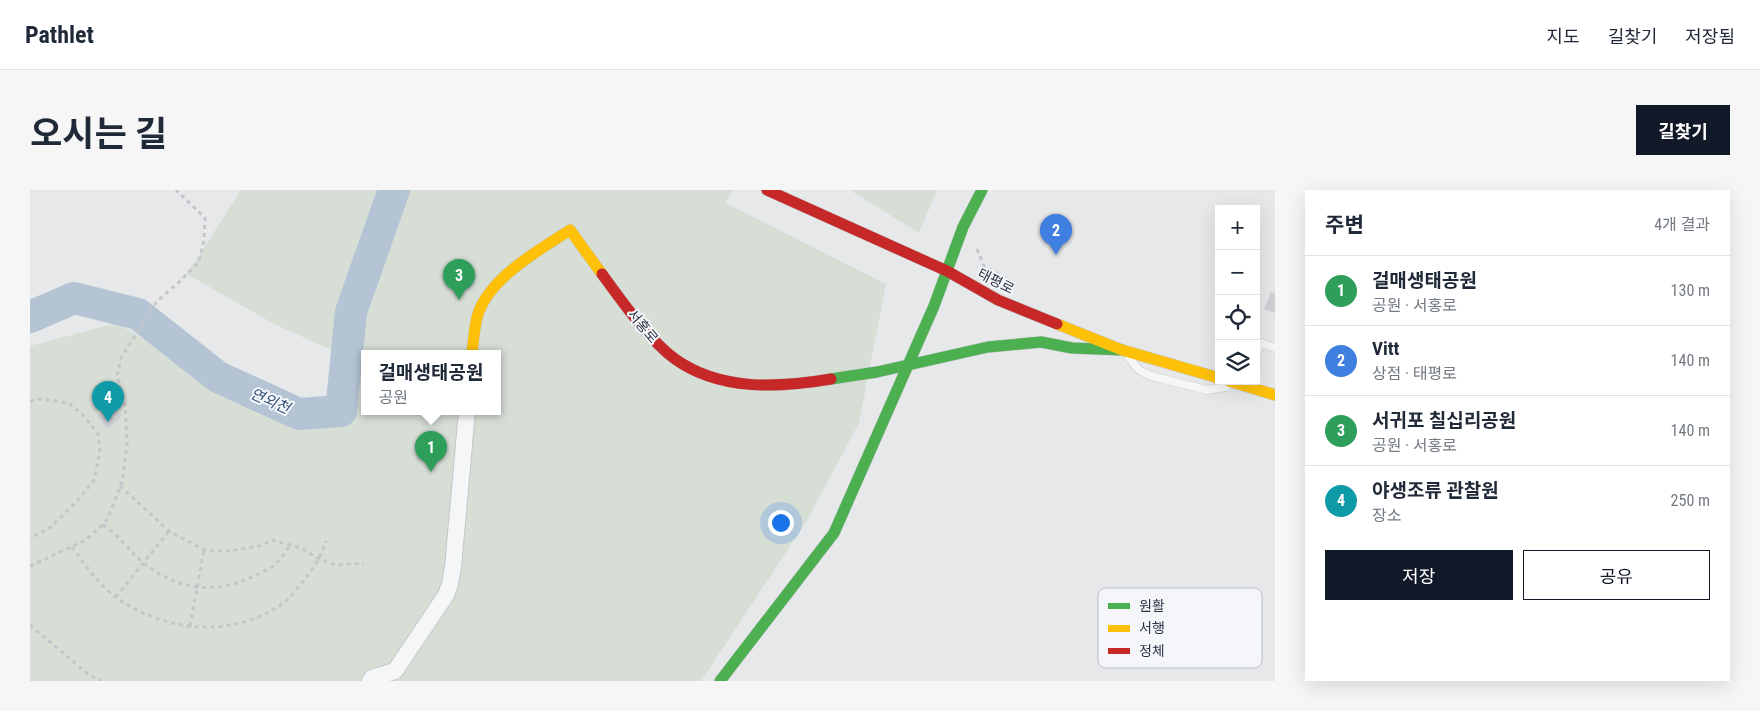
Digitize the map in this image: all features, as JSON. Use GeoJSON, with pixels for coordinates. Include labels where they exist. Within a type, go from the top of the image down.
{"type":"FeatureCollection","features":[{"type":"Feature","properties":{"kind":"street","name":"태평로"},"geometry":{"type":"LineString","coordinates":[[767,190],[947,271],[998,300],[1122,350],[1215,377]]}},
{"type":"Feature","properties":{"kind":"street"},"geometry":{"type":"LineString","coordinates":[[720,681],[834,532],[934,306],[963,227],[982,190]]}},
{"type":"Feature","properties":{"kind":"street","name":"서홍로"},"geometry":{"type":"LineString","coordinates":[[472,350],[474,330],[479,312],[492,290],[527,260],[570,230],[616,293],[657,343],[675,359],[697,371],[726,382],[758,386],[821,381],[877,372],[909,364]]}},
{"type":"Feature","properties":{"kind":"street"},"geometry":{"type":"LineString","coordinates":[[909,364],[988,347],[1041,342],[1072,348],[1122,350]]}},
{"type":"Feature","properties":{"kind":"street"},"geometry":{"type":"LineString","coordinates":[[1248,385],[1275,394]]}},
{"type":"Feature","properties":{"kind":"street"},"geometry":{"type":"LineString","coordinates":[[370,681],[372,678],[395,671],[435,612],[450,584],[467,415]]}},
{"type":"Feature","properties":{"kind":"lane"},"geometry":{"type":"LineString","coordinates":[[1260,345],[1261,343],[1275,348]]}},
{"type":"Feature","properties":{"kind":"lane"},"geometry":{"type":"LineString","coordinates":[[1122,350],[1139,370],[1151,376],[1208,390],[1232,385]]}},
{"type":"Feature","properties":{"kind":"path"},"geometry":{"type":"LineString","coordinates":[[30,566],[84,541],[103,525],[108,518],[120,486],[127,445],[125,400],[117,376],[121,358],[157,301],[199,262],[204,240],[205,218],[176,190]]}},
{"type":"Feature","properties":{"kind":"path"},"geometry":{"type":"LineString","coordinates":[[30,400],[41,399],[69,403],[84,416],[98,434],[100,452],[94,480],[79,499],[50,528],[30,538]]}},
{"type":"Feature","properties":{"kind":"path"},"geometry":{"type":"LineString","coordinates":[[120,486],[169,531],[204,550],[227,551],[260,546],[272,540],[301,548],[318,559],[335,565],[364,563]]}},
{"type":"Feature","properties":{"kind":"path"},"geometry":{"type":"LineString","coordinates":[[103,525],[112,530],[144,563],[157,573],[184,586],[225,587],[249,579],[273,566],[290,545]]}},
{"type":"Feature","properties":{"kind":"path"},"geometry":{"type":"LineString","coordinates":[[116,597],[169,531]]}},
{"type":"Feature","properties":{"kind":"path"},"geometry":{"type":"LineString","coordinates":[[72,547],[94,577],[116,597],[153,618],[180,626],[218,628],[250,621],[272,611],[292,596],[312,570],[326,541]]}},
{"type":"Feature","properties":{"kind":"path"},"geometry":{"type":"LineString","coordinates":[[190,626],[204,550]]}},
{"type":"Feature","properties":{"kind":"path"},"geometry":{"type":"LineString","coordinates":[[30,625],[88,674],[101,681]]}},
{"type":"Feature","properties":{"kind":"shaded area"},"geometry":{"type":"Polygon","coordinates":[[[241,190],[734,190],[725,203],[886,284],[859,423],[806,522],[701,681],[30,681],[30,346],[116,323],[256,404],[346,421],[361,371],[361,415],[501,415],[501,350],[361,350],[361,363],[276,325],[187,274],[241,190]]]}},
{"type":"Feature","properties":{"kind":"shaded area"},"geometry":{"type":"Polygon","coordinates":[[[850,190],[937,190],[919,233],[850,190]]]}},
{"type":"Feature","properties":{"kind":"building"},"geometry":{"type":"Polygon","coordinates":[[[1271,292],[1275,293],[1275,313],[1264,309],[1271,292]]]}},
{"type":"Feature","properties":{"kind":"building"},"geometry":{"type":"Polygon","coordinates":[[[111,404],[122,416],[108,429],[97,416],[111,404]]]}},
{"type":"Feature","properties":{"kind":"waterway","name":"연외천"},"geometry":{"type":"LineString","coordinates":[[30,317],[74,298],[138,314],[218,377],[299,414],[341,411],[351,312],[394,190]]}},
{"type":"Feature","properties":{"kind":"traffic: fast"},"geometry":{"type":"LineString","coordinates":[[720,681],[834,533],[934,306],[963,227],[982,190]]}},
{"type":"Feature","properties":{"kind":"traffic: fast"},"geometry":{"type":"LineString","coordinates":[[831,379],[877,372],[988,347],[1041,342],[1072,348],[1122,350]]}},
{"type":"Feature","properties":{"kind":"traffic: slow"},"geometry":{"type":"LineString","coordinates":[[472,350],[477,316],[486,298],[495,286],[518,265],[570,230],[602,274]]}},
{"type":"Feature","properties":{"kind":"traffic: slow"},"geometry":{"type":"LineString","coordinates":[[1057,324],[1122,350],[1215,377]]}},
{"type":"Feature","properties":{"kind":"traffic: slow"},"geometry":{"type":"LineString","coordinates":[[1242,385],[1275,395]]}},
{"type":"Feature","properties":{"kind":"traffic: jam"},"geometry":{"type":"LineString","coordinates":[[767,190],[947,271],[998,300],[1057,324]]}},
{"type":"Feature","properties":{"kind":"traffic: jam"},"geometry":{"type":"LineString","coordinates":[[602,274],[655,341],[675,359],[692,369],[730,382],[750,384],[791,384],[831,379]]}},
{"type":"Feature","properties":{"kind":"place","name":"Vitt"},"geometry":{"type":"Point","coordinates":[1056,255]}},
{"type":"Feature","properties":{"kind":"place","name":"서귀포 칠십리공원"},"geometry":{"type":"Point","coordinates":[459,300]}},
{"type":"Feature","properties":{"kind":"place","name":"야생조류 관찰원"},"geometry":{"type":"Point","coordinates":[108,422]}},
{"type":"Feature","properties":{"kind":"place","name":"걸매생태공원"},"geometry":{"type":"Point","coordinates":[431,472]}}]}
